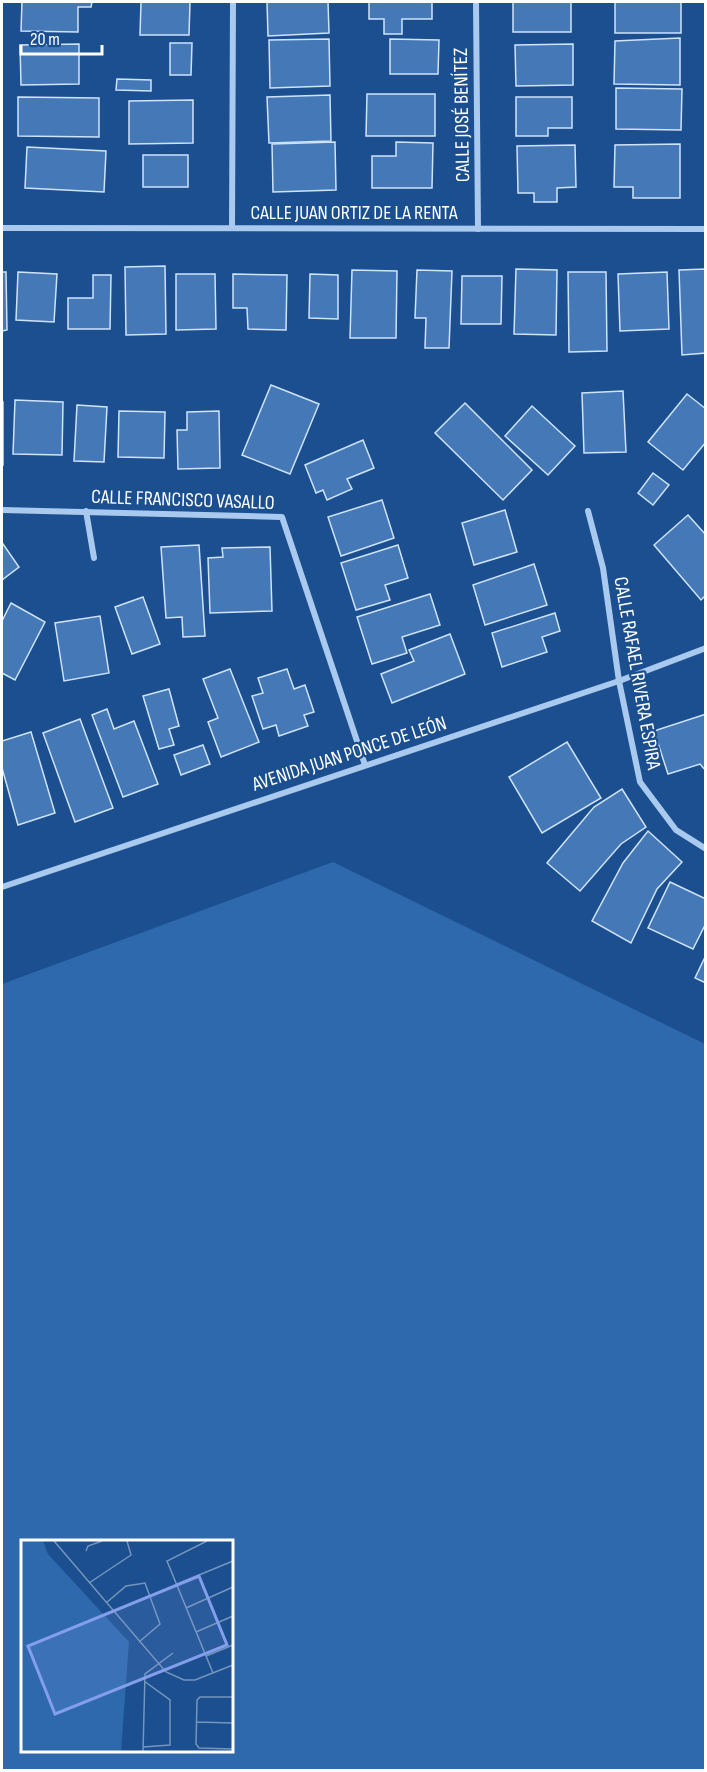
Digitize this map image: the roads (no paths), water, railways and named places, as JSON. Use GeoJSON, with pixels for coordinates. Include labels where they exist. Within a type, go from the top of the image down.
{"type":"FeatureCollection","features":[{"type":"Feature","properties":{"kind":"street"},"geometry":{"type":"LineString","coordinates":[[232,228],[233,2]]}},
{"type":"Feature","properties":{"kind":"street","name":"CALLE JOSÉ BENÍTEZ"},"geometry":{"type":"LineString","coordinates":[[476,2],[478,229]]}},
{"type":"Feature","properties":{"kind":"street","name":"CALLE JUAN ORTIZ DE LA RENTA"},"geometry":{"type":"LineString","coordinates":[[2,228],[705,229]]}},
{"type":"Feature","properties":{"kind":"street","name":"CALLE FRANCISCO VASALLO"},"geometry":{"type":"LineString","coordinates":[[2,510],[282,517],[365,765]]}},
{"type":"Feature","properties":{"kind":"street"},"geometry":{"type":"LineString","coordinates":[[86,511],[94,558]]}},
{"type":"Feature","properties":{"kind":"street","name":"CALLE RAFAEL RIVERA ESPIRA"},"geometry":{"type":"LineString","coordinates":[[588,512],[603,568],[619,681],[640,782],[676,830],[705,849]]}},
{"type":"Feature","properties":{"kind":"street","name":"AVENIDA JUAN PONCE DE LEÓN"},"geometry":{"type":"LineString","coordinates":[[2,887],[619,681],[705,648]]}}]}
